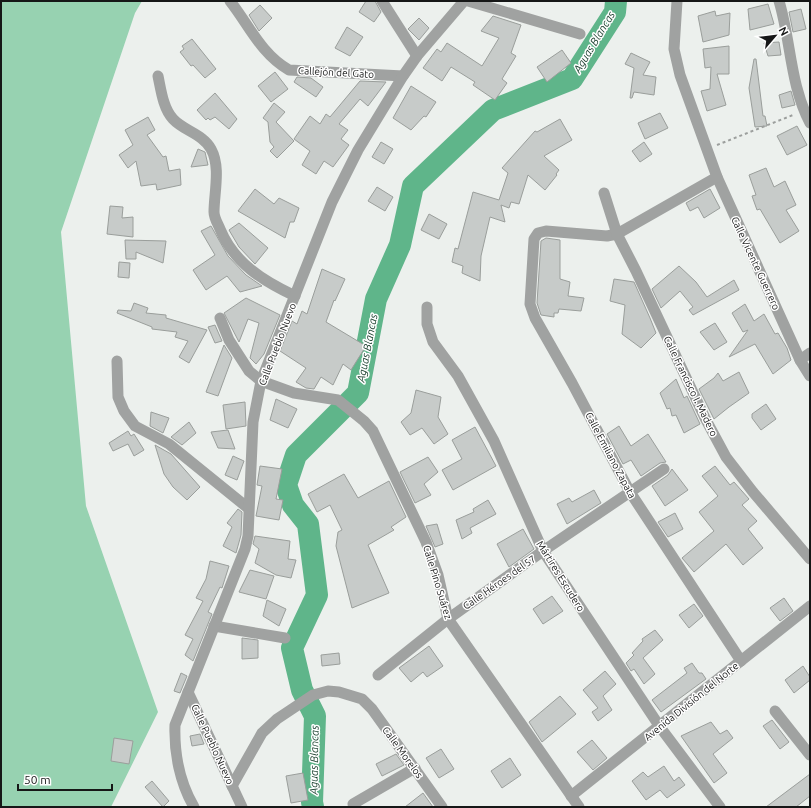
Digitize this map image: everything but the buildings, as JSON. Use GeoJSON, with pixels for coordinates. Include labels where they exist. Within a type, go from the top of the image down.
{"type":"FeatureCollection","features":[{"type":"Feature","properties":{"kind":"street","name":"Callejón del Gato"},"geometry":{"type":"LineString","coordinates":[[230,1],[258,43],[282,66],[289,70],[404,76]]}},
{"type":"Feature","properties":{"kind":"street"},"geometry":{"type":"LineString","coordinates":[[382,1],[417,56]]}},
{"type":"Feature","properties":{"kind":"street","name":"Calle Pueblo Nuevo"},"geometry":{"type":"LineString","coordinates":[[242,807],[188,692],[245,549],[248,536],[248,508],[253,422],[261,381],[332,202],[358,150],[417,56],[464,1]]}},
{"type":"Feature","properties":{"kind":"street"},"geometry":{"type":"LineString","coordinates":[[468,1],[580,34]]}},
{"type":"Feature","properties":{"kind":"street","name":"Calle Vicente Guerrero"},"geometry":{"type":"LineString","coordinates":[[677,1],[674,49],[680,75],[706,149],[717,177],[800,360],[810,376]]}},
{"type":"Feature","properties":{"kind":"street"},"geometry":{"type":"LineString","coordinates":[[779,1],[792,69],[804,111],[810,123]]}},
{"type":"Feature","properties":{"kind":"street"},"geometry":{"type":"LineString","coordinates":[[158,76],[164,102],[173,119],[200,137],[211,148],[216,164],[214,215],[225,241],[243,263],[268,284],[295,296]]}},
{"type":"Feature","properties":{"kind":"street"},"geometry":{"type":"LineString","coordinates":[[616,234],[717,177]]}},
{"type":"Feature","properties":{"kind":"street","name":"Calle Francisco I. Madero"},"geometry":{"type":"LineString","coordinates":[[604,193],[616,234],[636,271],[705,418],[726,457],[810,560]]}},
{"type":"Feature","properties":{"kind":"street","name":"Calle Emiliano Zapata"},"geometry":{"type":"LineString","coordinates":[[616,234],[607,236],[546,231],[538,233],[534,239],[530,304],[535,318],[572,383],[630,492],[740,661]]}},
{"type":"Feature","properties":{"kind":"street","name":"Mártires Escudero"},"geometry":{"type":"LineString","coordinates":[[427,306],[427,324],[433,342],[458,376],[494,442],[543,551],[660,727],[720,807]]}},
{"type":"Feature","properties":{"kind":"street"},"geometry":{"type":"LineString","coordinates":[[220,318],[229,340],[249,371],[261,381]]}},
{"type":"Feature","properties":{"kind":"street"},"geometry":{"type":"LineString","coordinates":[[800,360],[810,353]]}},
{"type":"Feature","properties":{"kind":"street"},"geometry":{"type":"LineString","coordinates":[[116,361],[118,397],[124,411],[135,426],[168,444],[248,508]]}},
{"type":"Feature","properties":{"kind":"street","name":"Calle Pino Suárez"},"geometry":{"type":"LineString","coordinates":[[261,381],[294,393],[338,400],[364,421],[381,446],[426,542],[438,575],[448,619],[579,807]]}},
{"type":"Feature","properties":{"kind":"street","name":"Calle Héroes del 57"},"geometry":{"type":"LineString","coordinates":[[378,675],[448,619],[543,551],[664,469]]}},
{"type":"Feature","properties":{"kind":"street","name":"Avenida División del Norte"},"geometry":{"type":"LineString","coordinates":[[571,796],[660,727],[810,606]]}},
{"type":"Feature","properties":{"kind":"street"},"geometry":{"type":"LineString","coordinates":[[214,626],[284,638]]}},
{"type":"Feature","properties":{"kind":"street","name":"Calle Morelos"},"geometry":{"type":"LineString","coordinates":[[232,786],[262,734],[277,719],[313,695],[328,691],[362,699],[372,709],[442,807]]}},
{"type":"Feature","properties":{"kind":"street"},"geometry":{"type":"LineString","coordinates":[[188,692],[175,725],[174,743],[186,793],[194,807]]}},
{"type":"Feature","properties":{"kind":"street"},"geometry":{"type":"LineString","coordinates":[[775,711],[810,755]]}},
{"type":"Feature","properties":{"kind":"street"},"geometry":{"type":"LineString","coordinates":[[353,804],[415,768]]}},
{"type":"Feature","properties":{"kind":"path"},"geometry":{"type":"LineString","coordinates":[[706,149],[762,129],[804,111]]}},
{"type":"Feature","properties":{"kind":"green space"},"geometry":{"type":"Polygon","coordinates":[[[1,1],[142,1],[135,13],[61,232],[86,506],[158,712],[111,807],[1,807],[1,1]]]}},
{"type":"Feature","properties":{"kind":"waterway","name":"Aguas Blancas"},"geometry":{"type":"LineString","coordinates":[[313,807],[315,716],[302,690],[292,648],[317,595],[308,524],[293,505],[286,485],[296,455],[358,393],[376,299],[400,245],[413,186],[493,110],[572,79],[615,12],[616,1]]}}]}
